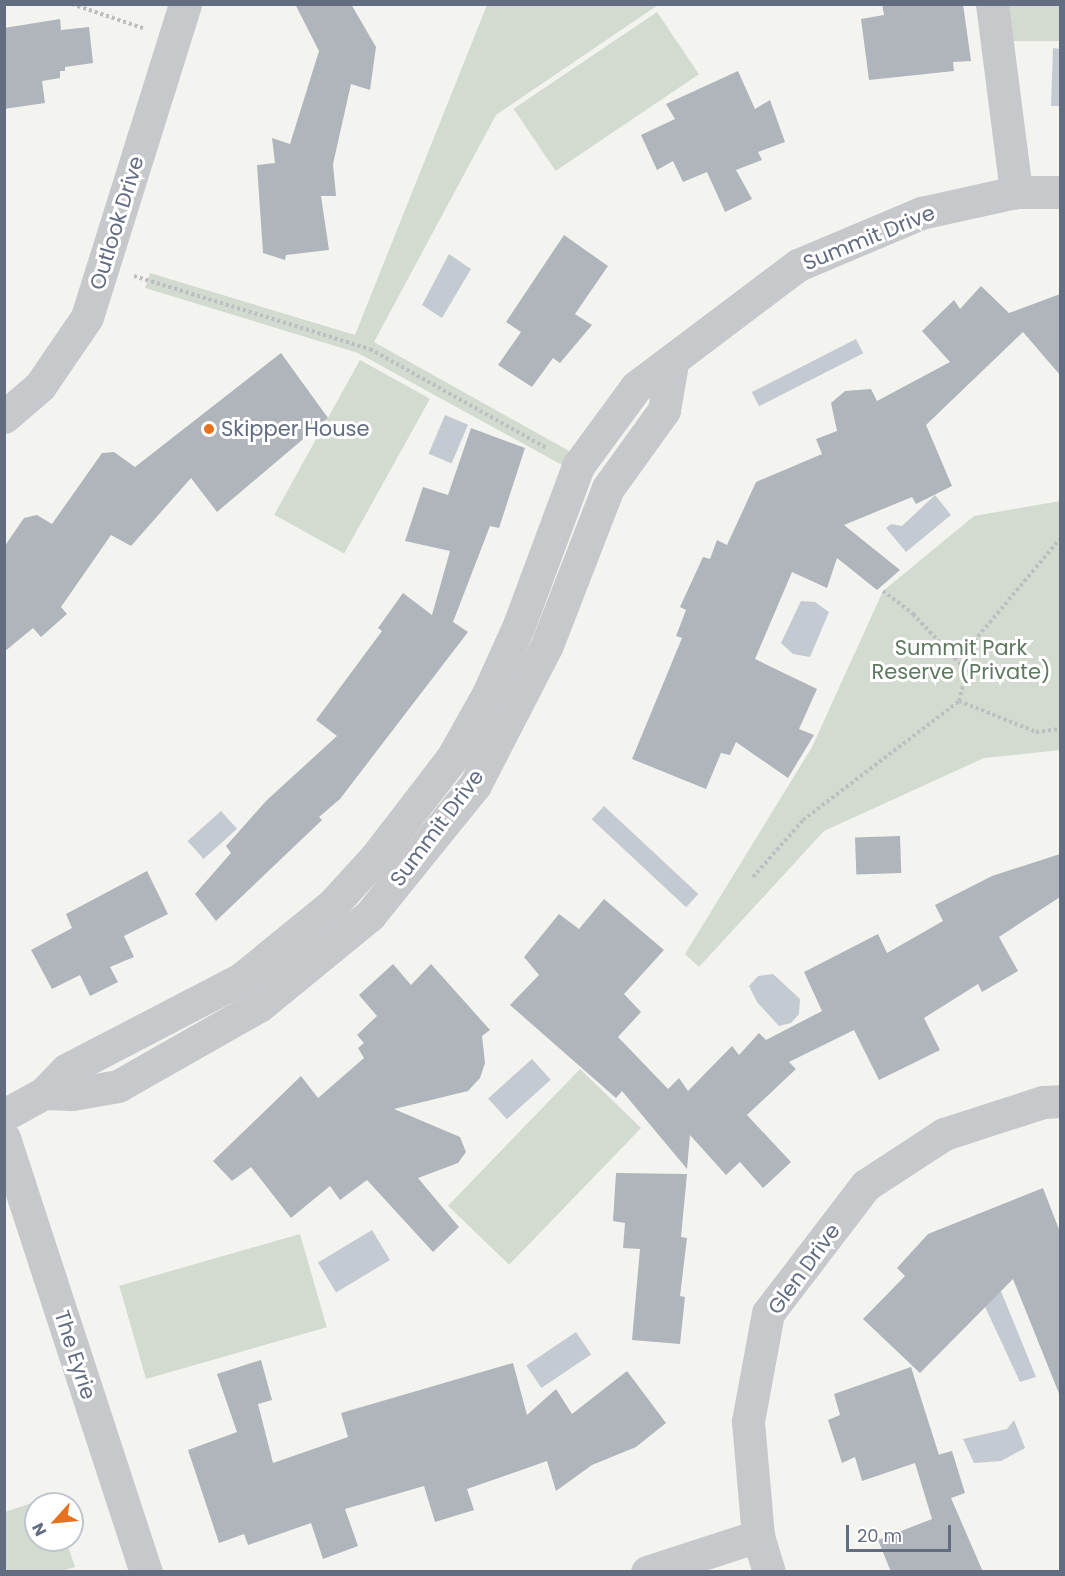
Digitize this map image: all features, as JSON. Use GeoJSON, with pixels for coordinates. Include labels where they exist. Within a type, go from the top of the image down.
{"type":"FeatureCollection","features":[{"type":"Feature","properties":{"kind":"street","name":"Outlook Drive"},"geometry":{"type":"LineString","coordinates":[[4,417],[40,386],[87,317],[185,4]]}},
{"type":"Feature","properties":{"kind":"street"},"geometry":{"type":"LineString","coordinates":[[992,4],[1016,192]]}},
{"type":"Feature","properties":{"kind":"street","name":"Summit Drive"},"geometry":{"type":"LineString","coordinates":[[4,1115],[44,1093],[66,1070],[241,979],[333,904],[375,858],[452,758],[488,694],[519,625],[578,466],[636,387],[672,363],[798,265],[921,213],[1016,192],[1060,192]]}},
{"type":"Feature","properties":{"kind":"street","name":"Summit Drive"},"geometry":{"type":"LineString","coordinates":[[44,1093],[72,1095],[118,1086],[259,1006],[370,915],[475,785],[547,645],[608,488],[664,410],[672,363]]}},
{"type":"Feature","properties":{"kind":"street","name":"Glen Drive"},"geometry":{"type":"LineString","coordinates":[[769,1572],[758,1536],[748,1421],[768,1314],[866,1185],[944,1134],[1043,1102],[1060,1101]]}},
{"type":"Feature","properties":{"kind":"street","name":"The Eyrie"},"geometry":{"type":"LineString","coordinates":[[4,1138],[146,1572]]}},
{"type":"Feature","properties":{"kind":"street"},"geometry":{"type":"LineString","coordinates":[[647,1572],[758,1536]]}},
{"type":"Feature","properties":{"kind":"path"},"geometry":{"type":"LineString","coordinates":[[72,4],[174,38]]}},
{"type":"Feature","properties":{"kind":"path"},"geometry":{"type":"LineString","coordinates":[[104,268],[370,349],[578,466]]}},
{"type":"Feature","properties":{"kind":"path"},"geometry":{"type":"LineString","coordinates":[[753,877],[803,820],[959,701],[974,641],[1060,539]]}},
{"type":"Feature","properties":{"kind":"path"},"geometry":{"type":"LineString","coordinates":[[883,591],[921,621],[968,672]]}},
{"type":"Feature","properties":{"kind":"path"},"geometry":{"type":"LineString","coordinates":[[959,701],[1036,732],[1060,729]]}},
{"type":"Feature","properties":{"kind":"green space"},"geometry":{"type":"Polygon","coordinates":[[[487,5],[658,5],[496,115],[374,342],[571,452],[562,465],[358,353],[145,288],[150,273],[355,335],[487,5]]]}},
{"type":"Feature","properties":{"kind":"green space"},"geometry":{"type":"Polygon","coordinates":[[[1006,5],[1060,5],[1060,41],[1006,41],[1006,5]]]}},
{"type":"Feature","properties":{"kind":"green space"},"geometry":{"type":"Polygon","coordinates":[[[657,12],[699,74],[556,171],[514,109],[657,12]]]}},
{"type":"Feature","properties":{"kind":"green space"},"geometry":{"type":"Polygon","coordinates":[[[360,360],[430,399],[344,554],[274,515],[360,360]]]}},
{"type":"Feature","properties":{"kind":"green space","name":"Summit Park Reserve (Private)"},"geometry":{"type":"Polygon","coordinates":[[[1060,501],[1060,750],[984,758],[824,831],[699,967],[685,954],[812,747],[883,591],[974,516],[1060,501]]]}},
{"type":"Feature","properties":{"kind":"green space"},"geometry":{"type":"Polygon","coordinates":[[[580,1069],[641,1128],[509,1265],[448,1206],[580,1069]]]}},
{"type":"Feature","properties":{"kind":"green space"},"geometry":{"type":"Polygon","coordinates":[[[300,1234],[327,1327],[146,1379],[119,1286],[300,1234]]]}},
{"type":"Feature","properties":{"kind":"green space"},"geometry":{"type":"Polygon","coordinates":[[[24,1506],[24,1552],[70,1552],[75,1567],[62,1571],[5,1571],[5,1512],[24,1506]]]}},
{"type":"Feature","properties":{"kind":"shaded area"},"geometry":{"type":"Polygon","coordinates":[[[1053,48],[1060,49],[1060,106],[1051,106],[1053,48]]]}},
{"type":"Feature","properties":{"kind":"shaded area"},"geometry":{"type":"Polygon","coordinates":[[[449,254],[471,269],[442,318],[422,305],[449,254]]]}},
{"type":"Feature","properties":{"kind":"shaded area"},"geometry":{"type":"Polygon","coordinates":[[[856,339],[863,353],[759,406],[752,392],[856,339]]]}},
{"type":"Feature","properties":{"kind":"shaded area"},"geometry":{"type":"Polygon","coordinates":[[[445,415],[468,425],[452,463],[429,454],[445,415]]]}},
{"type":"Feature","properties":{"kind":"shaded area"},"geometry":{"type":"Polygon","coordinates":[[[935,495],[951,515],[906,552],[886,528],[891,524],[902,526],[935,495]]]}},
{"type":"Feature","properties":{"kind":"shaded area"},"geometry":{"type":"Polygon","coordinates":[[[801,601],[815,602],[829,612],[810,657],[793,654],[781,643],[801,601]]]}},
{"type":"Feature","properties":{"kind":"shaded area"},"geometry":{"type":"Polygon","coordinates":[[[604,806],[698,894],[686,907],[592,819],[604,806]]]}},
{"type":"Feature","properties":{"kind":"shaded area"},"geometry":{"type":"Polygon","coordinates":[[[221,811],[237,829],[204,859],[188,841],[221,811]]]}},
{"type":"Feature","properties":{"kind":"shaded area"},"geometry":{"type":"Polygon","coordinates":[[[773,974],[800,999],[799,1014],[791,1023],[779,1026],[757,1002],[749,986],[758,976],[773,974]]]}},
{"type":"Feature","properties":{"kind":"shaded area"},"geometry":{"type":"Polygon","coordinates":[[[532,1059],[551,1080],[507,1119],[488,1098],[532,1059]]]}},
{"type":"Feature","properties":{"kind":"shaded area"},"geometry":{"type":"Polygon","coordinates":[[[372,1230],[390,1260],[336,1292],[318,1262],[372,1230]]]}},
{"type":"Feature","properties":{"kind":"shaded area"},"geometry":{"type":"Polygon","coordinates":[[[994,1274],[1036,1377],[1020,1382],[974,1283],[994,1274]]]}},
{"type":"Feature","properties":{"kind":"shaded area"},"geometry":{"type":"Polygon","coordinates":[[[576,1332],[591,1354],[541,1388],[526,1366],[576,1332]]]}},
{"type":"Feature","properties":{"kind":"shaded area"},"geometry":{"type":"Polygon","coordinates":[[[1014,1420],[1025,1448],[1001,1461],[974,1463],[963,1439],[1007,1429],[1014,1420]]]}},
{"type":"Feature","properties":{"kind":"building"},"geometry":{"type":"Polygon","coordinates":[[[295,4],[351,4],[376,47],[370,90],[351,84],[333,164],[336,196],[321,196],[329,250],[286,255],[285,260],[263,253],[257,165],[275,163],[272,138],[290,144],[319,51],[295,4]]]}},
{"type":"Feature","properties":{"kind":"building"},"geometry":{"type":"Polygon","coordinates":[[[882,4],[963,4],[971,61],[953,62],[954,71],[869,80],[861,19],[884,15],[882,4]]]}},
{"type":"Feature","properties":{"kind":"building"},"geometry":{"type":"Polygon","coordinates":[[[60,19],[61,30],[89,27],[93,63],[65,67],[65,71],[60,71],[60,78],[42,81],[45,103],[4,109],[4,28],[60,19]]]}},
{"type":"Feature","properties":{"kind":"building"},"geometry":{"type":"Polygon","coordinates":[[[738,71],[755,109],[770,100],[785,142],[758,152],[762,160],[736,170],[752,199],[725,212],[707,172],[683,182],[673,161],[657,170],[641,135],[675,119],[666,104],[738,71]]]}},
{"type":"Feature","properties":{"kind":"building"},"geometry":{"type":"Polygon","coordinates":[[[564,235],[608,266],[575,314],[592,325],[560,363],[553,358],[532,387],[498,365],[521,332],[506,322],[564,235]]]}},
{"type":"Feature","properties":{"kind":"building"},"geometry":{"type":"Polygon","coordinates":[[[981,286],[1009,313],[1060,294],[1060,375],[1023,332],[926,425],[952,486],[916,504],[912,497],[844,525],[900,570],[877,590],[837,558],[827,588],[792,572],[755,659],[817,689],[799,729],[814,735],[788,778],[736,742],[730,755],[721,753],[706,789],[632,759],[682,638],[676,636],[686,610],[680,607],[703,557],[710,559],[717,540],[727,545],[756,482],[822,454],[816,439],[837,431],[831,403],[845,391],[871,389],[877,401],[950,362],[922,331],[954,300],[960,309],[981,286]]]}},
{"type":"Feature","properties":{"kind":"building"},"geometry":{"type":"Polygon","coordinates":[[[281,353],[328,418],[217,512],[191,478],[131,546],[111,535],[61,607],[67,614],[41,637],[33,628],[4,652],[4,547],[24,518],[37,515],[52,524],[102,453],[114,452],[135,467],[281,353]]]}},
{"type":"Feature","properties":{"kind":"building"},"geometry":{"type":"Polygon","coordinates":[[[471,428],[525,448],[499,528],[490,526],[453,622],[468,632],[340,799],[319,817],[322,820],[216,921],[195,894],[231,853],[226,846],[267,800],[337,736],[316,720],[382,631],[378,628],[403,593],[432,615],[450,551],[405,541],[423,487],[448,495],[471,428]]]}},
{"type":"Feature","properties":{"kind":"building"},"geometry":{"type":"Polygon","coordinates":[[[900,836],[901,873],[856,875],[855,838],[900,836]]]}},
{"type":"Feature","properties":{"kind":"building"},"geometry":{"type":"Polygon","coordinates":[[[1060,854],[1060,897],[999,937],[1018,971],[982,992],[978,984],[924,1018],[940,1050],[879,1080],[854,1030],[789,1062],[796,1069],[747,1115],[791,1162],[763,1188],[740,1162],[726,1175],[690,1135],[687,1169],[622,1091],[616,1098],[510,1005],[539,975],[524,957],[559,914],[579,929],[604,899],[664,950],[624,994],[641,1012],[618,1037],[668,1089],[679,1078],[688,1091],[732,1046],[739,1055],[759,1033],[766,1040],[822,1011],[804,972],[878,934],[887,953],[943,921],[935,905],[992,876],[1060,854]]]}},
{"type":"Feature","properties":{"kind":"building"},"geometry":{"type":"Polygon","coordinates":[[[147,871],[168,914],[124,936],[134,957],[110,967],[118,982],[90,996],[80,975],[52,989],[31,950],[72,928],[66,914],[147,871]]]}},
{"type":"Feature","properties":{"kind":"building"},"geometry":{"type":"Polygon","coordinates":[[[393,964],[411,985],[431,964],[490,1030],[482,1036],[485,1063],[480,1078],[468,1091],[394,1109],[460,1137],[466,1152],[458,1163],[418,1178],[459,1227],[433,1252],[367,1180],[340,1200],[330,1186],[291,1218],[251,1167],[232,1181],[213,1161],[301,1076],[318,1098],[364,1058],[358,1048],[364,1043],[357,1035],[377,1016],[359,995],[393,964]]]}},
{"type":"Feature","properties":{"kind":"building"},"geometry":{"type":"Polygon","coordinates":[[[616,1173],[687,1174],[681,1237],[687,1238],[680,1296],[685,1297],[680,1344],[632,1340],[640,1249],[623,1248],[625,1223],[613,1221],[616,1173]]]}},
{"type":"Feature","properties":{"kind":"building"},"geometry":{"type":"Polygon","coordinates":[[[1043,1188],[1060,1232],[1060,1396],[1013,1279],[920,1373],[863,1319],[905,1276],[897,1268],[928,1234],[1043,1188]]]}},
{"type":"Feature","properties":{"kind":"building"},"geometry":{"type":"Polygon","coordinates":[[[261,1360],[272,1400],[258,1404],[273,1463],[348,1437],[341,1413],[513,1363],[527,1415],[556,1389],[572,1414],[627,1371],[666,1423],[636,1447],[592,1465],[556,1491],[547,1461],[467,1489],[474,1510],[435,1522],[424,1486],[345,1509],[358,1546],[323,1559],[311,1523],[248,1545],[244,1534],[219,1543],[188,1450],[237,1432],[217,1374],[261,1360]]]}},
{"type":"Feature","properties":{"kind":"building"},"geometry":{"type":"Polygon","coordinates":[[[911,1367],[939,1455],[952,1451],[965,1493],[951,1498],[983,1572],[891,1572],[878,1540],[932,1519],[915,1463],[862,1481],[855,1457],[842,1463],[828,1420],[840,1415],[834,1394],[911,1367]]]}},
{"type":"Feature","properties":{"kind":"place","name":"Skipper House"},"geometry":{"type":"Point","coordinates":[209,429]}}]}
